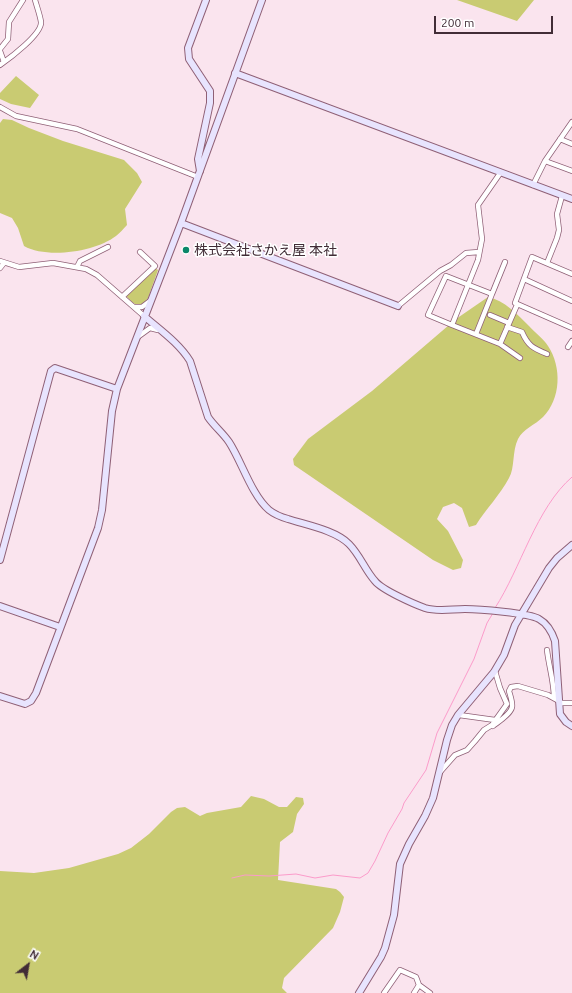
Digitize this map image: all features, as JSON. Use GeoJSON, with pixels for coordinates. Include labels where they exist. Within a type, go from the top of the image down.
{"type":"FeatureCollection","features":[{"type":"Feature","properties":{"kind":"street"},"geometry":{"type":"LineString","coordinates":[[2,63],[0,50],[8,39],[10,22],[23,0]]}},
{"type":"Feature","properties":{"kind":"street"},"geometry":{"type":"LineString","coordinates":[[2,63],[26,43],[40,26],[41,21],[35,0]]}},
{"type":"Feature","properties":{"kind":"street"},"geometry":{"type":"LineString","coordinates":[[199,174],[198,159],[210,103],[210,91],[189,60],[187,53],[206,0]]}},
{"type":"Feature","properties":{"kind":"street"},"geometry":{"type":"LineString","coordinates":[[0,696],[25,704],[31,701],[36,693],[98,528],[102,510],[112,411],[117,389],[181,223],[236,73],[260,2]]}},
{"type":"Feature","properties":{"kind":"street"},"geometry":{"type":"LineString","coordinates":[[236,73],[572,199]]}},
{"type":"Feature","properties":{"kind":"street"},"geometry":{"type":"LineString","coordinates":[[0,108],[16,116],[77,128],[199,174]]}},
{"type":"Feature","properties":{"kind":"street"},"geometry":{"type":"LineString","coordinates":[[533,185],[545,161],[572,122]]}},
{"type":"Feature","properties":{"kind":"street"},"geometry":{"type":"LineString","coordinates":[[560,139],[572,144]]}},
{"type":"Feature","properties":{"kind":"street"},"geometry":{"type":"LineString","coordinates":[[545,161],[572,171]]}},
{"type":"Feature","properties":{"kind":"street"},"geometry":{"type":"LineString","coordinates":[[452,325],[478,260],[482,239],[478,206],[502,172]]}},
{"type":"Feature","properties":{"kind":"street"},"geometry":{"type":"LineString","coordinates":[[547,263],[559,230],[557,214],[562,196]]}},
{"type":"Feature","properties":{"kind":"street"},"geometry":{"type":"LineString","coordinates":[[181,223],[398,306],[440,271],[451,265],[466,253],[479,252]]}},
{"type":"Feature","properties":{"kind":"street"},"geometry":{"type":"LineString","coordinates":[[76,268],[80,261],[108,247]]}},
{"type":"Feature","properties":{"kind":"street"},"geometry":{"type":"LineString","coordinates":[[122,297],[155,266],[140,252]]}},
{"type":"Feature","properties":{"kind":"street"},"geometry":{"type":"LineString","coordinates":[[500,344],[517,304],[515,303],[532,257],[572,274]]}},
{"type":"Feature","properties":{"kind":"street"},"geometry":{"type":"LineString","coordinates":[[0,268],[2,262],[19,267],[53,263],[92,271],[181,348],[192,366],[208,417],[229,441],[250,482],[268,510],[341,538],[349,544],[360,557],[365,568],[376,583],[386,590],[426,609],[466,609],[520,615],[539,619],[546,624],[555,640],[557,701]]}},
{"type":"Feature","properties":{"kind":"street"},"geometry":{"type":"LineString","coordinates":[[476,334],[505,262]]}},
{"type":"Feature","properties":{"kind":"street"},"geometry":{"type":"LineString","coordinates":[[492,294],[446,276],[428,315],[500,344],[520,358]]}},
{"type":"Feature","properties":{"kind":"street"},"geometry":{"type":"LineString","coordinates":[[524,279],[572,301]]}},
{"type":"Feature","properties":{"kind":"street"},"geometry":{"type":"LineString","coordinates":[[133,306],[136,308],[142,307],[151,300]]}},
{"type":"Feature","properties":{"kind":"street"},"geometry":{"type":"LineString","coordinates":[[517,304],[572,328]]}},
{"type":"Feature","properties":{"kind":"street"},"geometry":{"type":"LineString","coordinates":[[490,315],[522,332],[526,342],[532,347],[547,354]]}},
{"type":"Feature","properties":{"kind":"street"},"geometry":{"type":"LineString","coordinates":[[136,339],[150,328],[156,329],[163,333]]}},
{"type":"Feature","properties":{"kind":"street"},"geometry":{"type":"LineString","coordinates":[[568,347],[572,341]]}},
{"type":"Feature","properties":{"kind":"street"},"geometry":{"type":"LineString","coordinates":[[0,560],[51,371],[55,368],[117,389]]}},
{"type":"Feature","properties":{"kind":"street"},"geometry":{"type":"LineString","coordinates":[[359,993],[385,948],[394,915],[400,864],[433,798],[450,731],[459,715],[495,671],[504,655],[520,615],[549,568],[557,558],[572,545]]}},
{"type":"Feature","properties":{"kind":"street"},"geometry":{"type":"LineString","coordinates":[[0,606],[60,627]]}},
{"type":"Feature","properties":{"kind":"street"},"geometry":{"type":"LineString","coordinates":[[547,650],[550,671],[562,717],[572,726]]}},
{"type":"Feature","properties":{"kind":"street"},"geometry":{"type":"LineString","coordinates":[[440,772],[455,755],[467,750],[495,720],[507,704],[495,671]]}},
{"type":"Feature","properties":{"kind":"street"},"geometry":{"type":"LineString","coordinates":[[487,728],[494,725],[512,709],[513,706],[509,691],[511,687],[518,686],[557,701],[572,703]]}},
{"type":"Feature","properties":{"kind":"street"},"geometry":{"type":"LineString","coordinates":[[459,715],[495,720]]}},
{"type":"Feature","properties":{"kind":"street"},"geometry":{"type":"LineString","coordinates":[[384,993],[400,970],[416,977],[419,985],[430,993]]}},
{"type":"Feature","properties":{"kind":"street"},"geometry":{"type":"LineString","coordinates":[[414,993],[419,985]]}},
{"type":"Feature","properties":{"kind":"green space"},"geometry":{"type":"Polygon","coordinates":[[[457,0],[534,0],[517,21],[457,0]]]}},
{"type":"Feature","properties":{"kind":"green space"},"geometry":{"type":"Polygon","coordinates":[[[16,76],[39,95],[30,108],[11,104],[0,99],[0,93],[16,76]]]}},
{"type":"Feature","properties":{"kind":"green space"},"geometry":{"type":"Polygon","coordinates":[[[3,119],[12,120],[63,141],[124,160],[137,173],[142,182],[125,209],[127,225],[107,242],[84,250],[58,253],[34,250],[24,246],[18,228],[12,218],[0,213],[0,123],[3,119]]]}},
{"type":"Feature","properties":{"kind":"green space"},"geometry":{"type":"Polygon","coordinates":[[[155,268],[158,270],[148,298],[140,305],[134,304],[126,296],[155,268]]]}},
{"type":"Feature","properties":{"kind":"green space"},"geometry":{"type":"Polygon","coordinates":[[[488,297],[500,301],[510,308],[542,338],[553,354],[556,363],[558,383],[549,410],[540,420],[523,432],[518,439],[511,474],[476,525],[469,527],[462,508],[454,503],[443,507],[437,519],[448,531],[463,560],[461,568],[453,570],[433,560],[294,465],[293,459],[308,439],[372,391],[456,319],[488,297]]]}},
{"type":"Feature","properties":{"kind":"green space"},"geometry":{"type":"Polygon","coordinates":[[[251,796],[264,799],[279,807],[287,807],[296,797],[303,798],[304,804],[297,814],[293,832],[280,842],[278,880],[336,889],[344,897],[340,912],[333,928],[284,978],[282,988],[287,993],[0,993],[0,871],[34,873],[69,868],[118,854],[131,848],[149,834],[177,808],[185,807],[200,816],[207,813],[241,807],[251,796]]]}},
{"type":"Feature","properties":{"kind":"waterway"},"geometry":{"type":"LineString","coordinates":[[495,608],[548,505],[559,490],[572,477]]}},
{"type":"Feature","properties":{"kind":"waterway"},"geometry":{"type":"LineString","coordinates":[[232,878],[245,875],[269,876],[296,874],[315,878],[333,875],[360,878],[368,873],[404,803],[426,770],[437,733],[474,659],[487,623],[493,613]]}},
{"type":"Feature","properties":{"kind":"place","name":"株式会社さかえ屋 本社"},"geometry":{"type":"Point","coordinates":[186,250]}}]}
